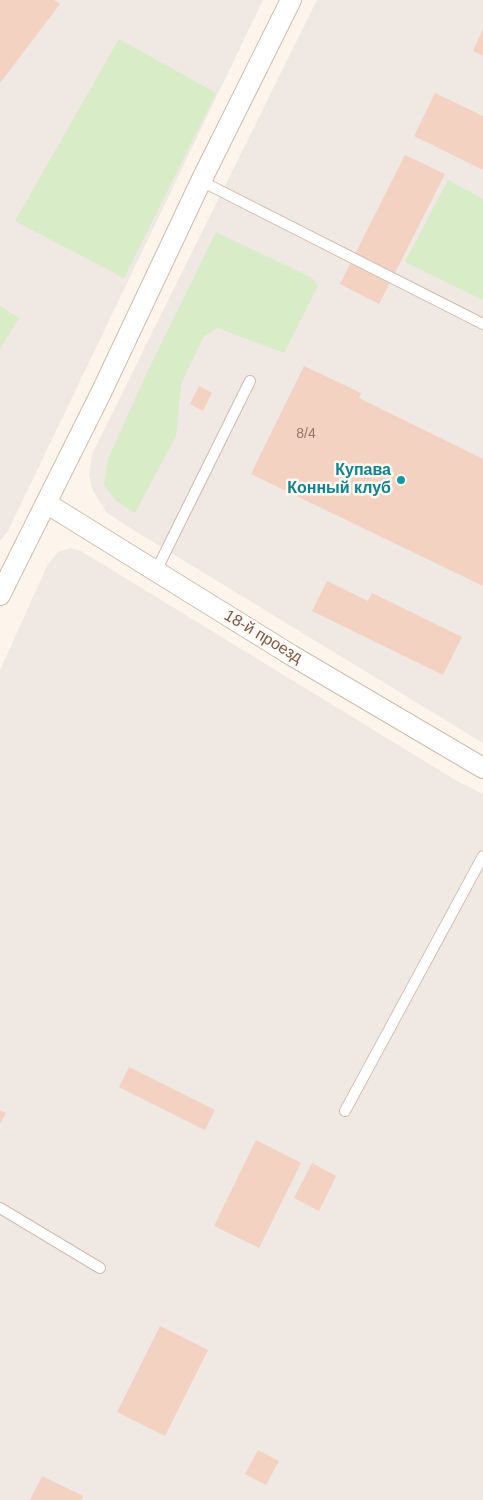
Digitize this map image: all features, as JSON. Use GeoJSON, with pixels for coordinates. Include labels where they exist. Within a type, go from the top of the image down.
{"type":"FeatureCollection","features":[{"type":"Feature","properties":{"kind":"street"},"geometry":{"type":"LineString","coordinates":[[0,594],[291,0]]}},
{"type":"Feature","properties":{"kind":"street","name":"18-й проезд"},"geometry":{"type":"LineString","coordinates":[[46,503],[291,654],[483,768]]}},
{"type":"Feature","properties":{"kind":"lane"},"geometry":{"type":"LineString","coordinates":[[201,182],[483,324]]}},
{"type":"Feature","properties":{"kind":"lane"},"geometry":{"type":"LineString","coordinates":[[156,572],[250,381]]}},
{"type":"Feature","properties":{"kind":"lane"},"geometry":{"type":"LineString","coordinates":[[345,1111],[483,856]]}},
{"type":"Feature","properties":{"kind":"lane"},"geometry":{"type":"LineString","coordinates":[[0,1208],[100,1268]]}},
{"type":"Feature","properties":{"kind":"shaded area"},"geometry":{"type":"Polygon","coordinates":[[[0,0],[263,0],[8,531],[0,541],[0,0]]]}},
{"type":"Feature","properties":{"kind":"shaded area"},"geometry":{"type":"Polygon","coordinates":[[[317,0],[483,0],[483,743],[107,513],[93,491],[89,475],[92,454],[317,0]]]}},
{"type":"Feature","properties":{"kind":"shaded area"},"geometry":{"type":"Polygon","coordinates":[[[71,548],[81,551],[457,781],[483,794],[483,1500],[0,1500],[0,670],[48,564],[58,552],[71,548]]]}},
{"type":"Feature","properties":{"kind":"green space"},"geometry":{"type":"Polygon","coordinates":[[[119,39],[216,93],[124,278],[15,221],[119,39]]]}},
{"type":"Feature","properties":{"kind":"green space"},"geometry":{"type":"Polygon","coordinates":[[[448,180],[483,199],[483,300],[405,262],[448,180]]]}},
{"type":"Feature","properties":{"kind":"green space"},"geometry":{"type":"Polygon","coordinates":[[[216,232],[312,278],[318,286],[284,353],[218,328],[204,336],[181,384],[176,436],[135,513],[116,501],[104,485],[108,459],[145,377],[216,232]]]}},
{"type":"Feature","properties":{"kind":"green space"},"geometry":{"type":"Polygon","coordinates":[[[0,306],[19,318],[0,349],[0,306]]]}},
{"type":"Feature","properties":{"kind":"building"},"geometry":{"type":"Polygon","coordinates":[[[0,0],[54,0],[60,4],[0,83],[0,0]]]}},
{"type":"Feature","properties":{"kind":"building"},"geometry":{"type":"Polygon","coordinates":[[[483,29],[483,56],[473,51],[483,29]]]}},
{"type":"Feature","properties":{"kind":"building"},"geometry":{"type":"Polygon","coordinates":[[[435,93],[483,116],[483,170],[414,136],[435,93]]]}},
{"type":"Feature","properties":{"kind":"building"},"geometry":{"type":"Polygon","coordinates":[[[405,155],[445,174],[379,304],[340,284],[405,155]]]}},
{"type":"Feature","properties":{"kind":"building","name":"Купава Конный клуб"},"geometry":{"type":"Polygon","coordinates":[[[304,366],[361,393],[359,398],[483,459],[483,586],[251,474],[304,366]]]}},
{"type":"Feature","properties":{"kind":"building"},"geometry":{"type":"Polygon","coordinates":[[[199,386],[212,393],[203,411],[190,404],[199,386]]]}},
{"type":"Feature","properties":{"kind":"building"},"geometry":{"type":"Polygon","coordinates":[[[327,581],[368,601],[372,593],[462,637],[443,675],[312,611],[327,581]]]}},
{"type":"Feature","properties":{"kind":"building"},"geometry":{"type":"Polygon","coordinates":[[[129,1067],[215,1110],[205,1130],[119,1087],[129,1067]]]}},
{"type":"Feature","properties":{"kind":"building"},"geometry":{"type":"Polygon","coordinates":[[[0,1110],[6,1113],[0,1124],[0,1110]]]}},
{"type":"Feature","properties":{"kind":"building"},"geometry":{"type":"Polygon","coordinates":[[[256,1140],[301,1163],[259,1248],[214,1226],[256,1140]]]}},
{"type":"Feature","properties":{"kind":"building"},"geometry":{"type":"Polygon","coordinates":[[[312,1163],[336,1176],[319,1211],[294,1198],[312,1163]]]}},
{"type":"Feature","properties":{"kind":"building"},"geometry":{"type":"Polygon","coordinates":[[[160,1326],[208,1350],[165,1436],[117,1412],[160,1326]]]}},
{"type":"Feature","properties":{"kind":"building"},"geometry":{"type":"Polygon","coordinates":[[[258,1450],[279,1461],[266,1485],[245,1474],[258,1450]]]}},
{"type":"Feature","properties":{"kind":"building"},"geometry":{"type":"Polygon","coordinates":[[[42,1476],[83,1496],[81,1500],[30,1500],[42,1476]]]}},
{"type":"Feature","properties":{"kind":"place","name":"Купава Конный клуб"},"geometry":{"type":"Point","coordinates":[401,480]}}]}
